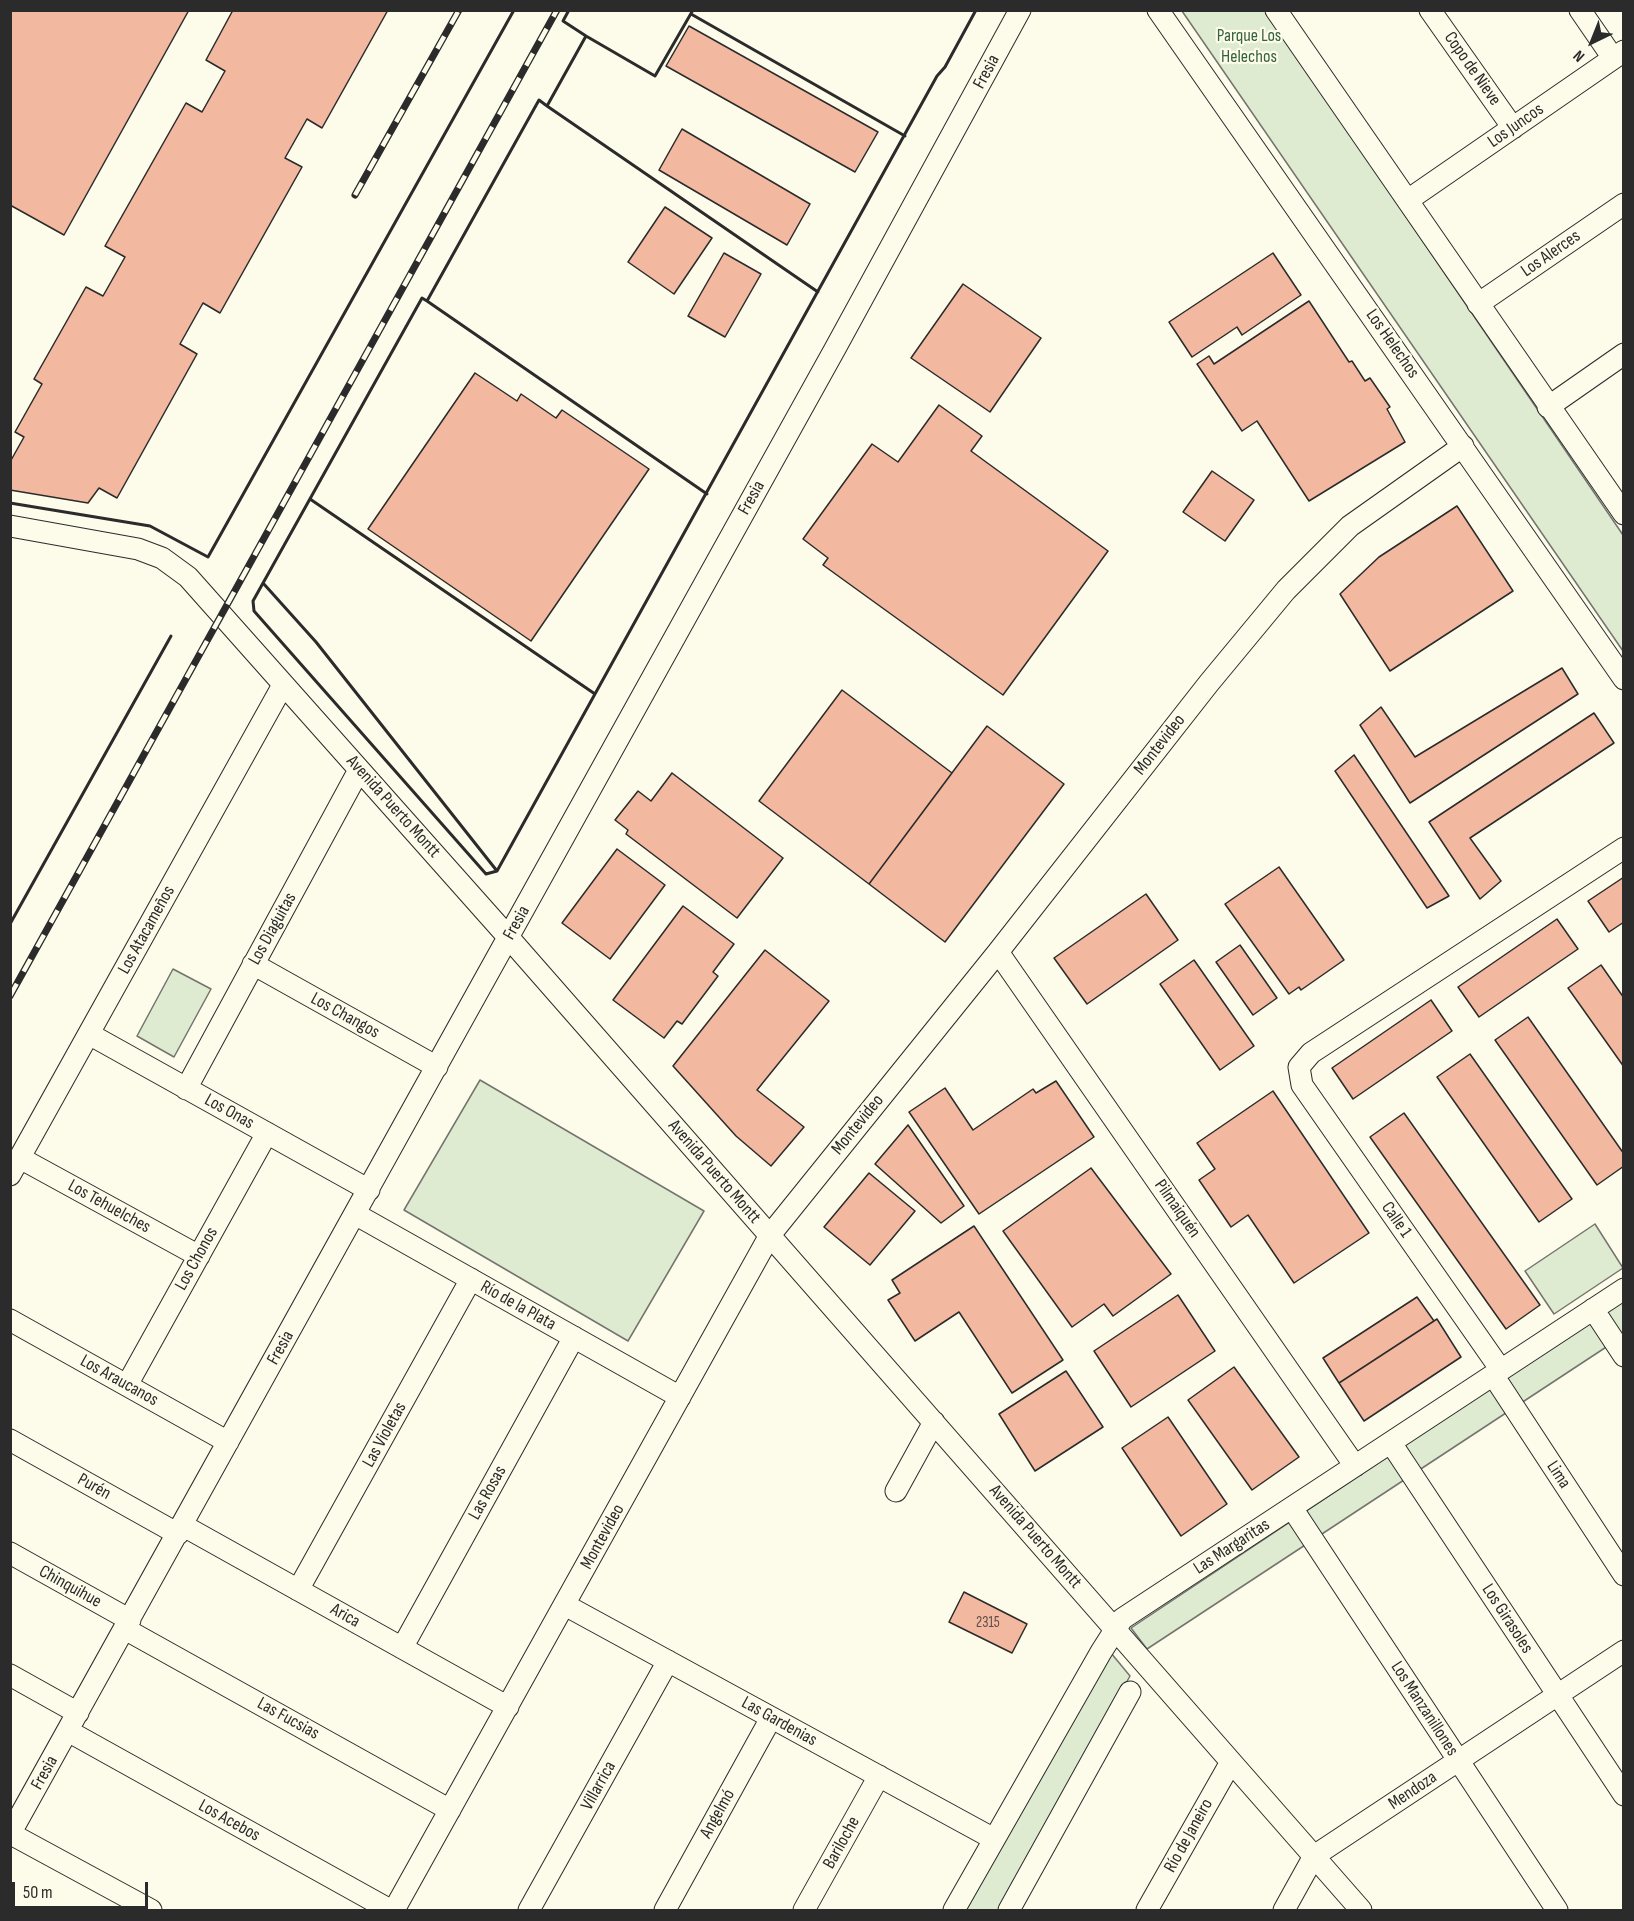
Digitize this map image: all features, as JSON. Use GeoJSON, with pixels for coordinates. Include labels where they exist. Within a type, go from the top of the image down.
{"type":"FeatureCollection","features":[{"type":"Feature","properties":{"kind":"street","name":"Fresia"},"geometry":{"type":"LineString","coordinates":[[11,1834],[509,938],[1020,10]]}},
{"type":"Feature","properties":{"kind":"street","name":"Los Helechos"},"geometry":{"type":"LineString","coordinates":[[1158,10],[1623,679]]}},
{"type":"Feature","properties":{"kind":"street"},"geometry":{"type":"LineString","coordinates":[[1276,10],[1548,407],[1622,507]]}},
{"type":"Feature","properties":{"kind":"street","name":"Copo de Nieve"},"geometry":{"type":"LineString","coordinates":[[1430,10],[1513,128]]}},
{"type":"Feature","properties":{"kind":"street"},"geometry":{"type":"LineString","coordinates":[[1580,10],[1618,54]]}},
{"type":"Feature","properties":{"kind":"street","name":"Los Juncos"},"geometry":{"type":"LineString","coordinates":[[1408,200],[1618,54]]}},
{"type":"Feature","properties":{"kind":"street","name":"Los Alerces"},"geometry":{"type":"LineString","coordinates":[[1478,304],[1623,204]]}},
{"type":"Feature","properties":{"kind":"street"},"geometry":{"type":"LineString","coordinates":[[1548,407],[1623,354]]}},
{"type":"Feature","properties":{"kind":"street","name":"Montevideo"},"geometry":{"type":"LineString","coordinates":[[392,1911],[770,1235],[998,952],[1209,683],[1286,590],[1350,526],[1462,446]]}},
{"type":"Feature","properties":{"kind":"street","name":"Avenida Puerto Montt"},"geometry":{"type":"LineString","coordinates":[[10,526],[117,543],[150,552],[168,561],[189,577],[223,612],[283,685],[509,938],[1361,1911]]}},
{"type":"Feature","properties":{"kind":"street","name":"Los Atacameños"},"geometry":{"type":"LineString","coordinates":[[15,1167],[283,685]]}},
{"type":"Feature","properties":{"kind":"street","name":"Los Diaguitas"},"geometry":{"type":"LineString","coordinates":[[186,1089],[359,770]]}},
{"type":"Feature","properties":{"kind":"street","name":"Calle 1"},"geometry":{"type":"LineString","coordinates":[[1497,1373],[1302,1085],[1299,1067],[1311,1053],[1623,848]]}},
{"type":"Feature","properties":{"kind":"street","name":"Pilmaiquén"},"geometry":{"type":"LineString","coordinates":[[998,952],[1355,1466]]}},
{"type":"Feature","properties":{"kind":"street","name":"Los Changos"},"geometry":{"type":"LineString","coordinates":[[253,964],[437,1067]]}},
{"type":"Feature","properties":{"kind":"street","name":"Los Onas"},"geometry":{"type":"LineString","coordinates":[[89,1034],[369,1190]]}},
{"type":"Feature","properties":{"kind":"street","name":"Los Chonos"},"geometry":{"type":"LineString","coordinates":[[127,1385],[267,1133]]}},
{"type":"Feature","properties":{"kind":"street","name":"Los Tehuelches"},"geometry":{"type":"LineString","coordinates":[[15,1167],[199,1256]]}},
{"type":"Feature","properties":{"kind":"street","name":"Río de la Plata"},"geometry":{"type":"LineString","coordinates":[[355,1214],[680,1397]]}},
{"type":"Feature","properties":{"kind":"street","name":"Las Violetas"},"geometry":{"type":"LineString","coordinates":[[298,1590],[471,1279]]}},
{"type":"Feature","properties":{"kind":"street","name":"Las Margaritas"},"geometry":{"type":"LineString","coordinates":[[954,1911],[1115,1628],[1134,1610],[1623,1289]]}},
{"type":"Feature","properties":{"kind":"street"},"geometry":{"type":"LineString","coordinates":[[1593,1309],[1623,1356]]}},
{"type":"Feature","properties":{"kind":"street","name":"Los Araucanos"},"geometry":{"type":"LineString","coordinates":[[10,1320],[228,1442]]}},
{"type":"Feature","properties":{"kind":"street","name":"Las Rosas"},"geometry":{"type":"LineString","coordinates":[[402,1648],[574,1337]]}},
{"type":"Feature","properties":{"kind":"street","name":"Lima"},"geometry":{"type":"LineString","coordinates":[[1497,1373],[1623,1575]]}},
{"type":"Feature","properties":{"kind":"street"},"geometry":{"type":"LineString","coordinates":[[896,1491],[934,1422]]}},
{"type":"Feature","properties":{"kind":"street","name":"Purén"},"geometry":{"type":"LineString","coordinates":[[10,1440],[180,1530]]}},
{"type":"Feature","properties":{"kind":"street","name":"Los Girasoles"},"geometry":{"type":"LineString","coordinates":[[1391,1443],[1623,1795]]}},
{"type":"Feature","properties":{"kind":"street","name":"Los Manzanillones"},"geometry":{"type":"LineString","coordinates":[[1292,1508],[1557,1911]]}},
{"type":"Feature","properties":{"kind":"street","name":"Arica"},"geometry":{"type":"LineString","coordinates":[[180,1530],[298,1590],[508,1707]]}},
{"type":"Feature","properties":{"kind":"street","name":"Chinquihue"},"geometry":{"type":"LineString","coordinates":[[10,1553],[127,1624]]}},
{"type":"Feature","properties":{"kind":"street","name":"Las Gardenias"},"geometry":{"type":"LineString","coordinates":[[565,1605],[994,1839]]}},
{"type":"Feature","properties":{"kind":"street","name":"Las Fucsias"},"geometry":{"type":"LineString","coordinates":[[127,1624],[450,1810]]}},
{"type":"Feature","properties":{"kind":"street","name":"Mendoza"},"geometry":{"type":"LineString","coordinates":[[1284,1911],[1314,1856],[1623,1651]]}},
{"type":"Feature","properties":{"kind":"street","name":"Villarrica"},"geometry":{"type":"LineString","coordinates":[[529,1911],[668,1661]]}},
{"type":"Feature","properties":{"kind":"street","name":"Los Acebos"},"geometry":{"type":"LineString","coordinates":[[10,1675],[73,1722],[392,1911]]}},
{"type":"Feature","properties":{"kind":"street"},"geometry":{"type":"LineString","coordinates":[[1009,1911],[1130,1692]]}},
{"type":"Feature","properties":{"kind":"street","name":"Angelmó"},"geometry":{"type":"LineString","coordinates":[[665,1911],[771,1718]]}},
{"type":"Feature","properties":{"kind":"street","name":"Río de Janeiro"},"geometry":{"type":"LineString","coordinates":[[1147,1911],[1231,1761]]}},
{"type":"Feature","properties":{"kind":"street","name":"Bariloche"},"geometry":{"type":"LineString","coordinates":[[804,1911],[879,1776]]}},
{"type":"Feature","properties":{"kind":"street"},"geometry":{"type":"LineString","coordinates":[[11,1834],[151,1911]]}},
{"type":"Feature","properties":{"kind":"green space","name":"Parque Los Helechos"},"geometry":{"type":"Polygon","coordinates":[[[1182,11],[1266,11],[1623,535],[1623,651],[1182,11]]]}},
{"type":"Feature","properties":{"kind":"green space"},"geometry":{"type":"Polygon","coordinates":[[[173,969],[211,989],[174,1057],[137,1036],[173,969]]]}},
{"type":"Feature","properties":{"kind":"green space"},"geometry":{"type":"Polygon","coordinates":[[[480,1080],[704,1211],[628,1341],[404,1210],[480,1080]]]}},
{"type":"Feature","properties":{"kind":"green space"},"geometry":{"type":"Polygon","coordinates":[[[1595,1224],[1623,1268],[1554,1314],[1525,1271],[1595,1224]]]}},
{"type":"Feature","properties":{"kind":"green space"},"geometry":{"type":"Polygon","coordinates":[[[1623,1300],[1623,1336],[1147,1649],[1131,1628],[1623,1300]]]}},
{"type":"Feature","properties":{"kind":"green space"},"geometry":{"type":"Polygon","coordinates":[[[1111,1653],[1130,1676],[999,1910],[966,1910],[1111,1653]]]}},
{"type":"Feature","properties":{"kind":"building"},"geometry":{"type":"Polygon","coordinates":[[[10,10],[189,10],[64,235],[10,205],[10,10]]]}},
{"type":"Feature","properties":{"kind":"building"},"geometry":{"type":"Polygon","coordinates":[[[233,10],[388,10],[322,128],[307,119],[285,158],[302,167],[220,313],[203,303],[180,344],[197,354],[117,498],[99,488],[88,503],[10,490],[10,462],[24,437],[15,432],[42,384],[34,379],[86,287],[103,296],[125,257],[105,246],[186,103],[202,112],[225,71],[206,60],[233,10]]]}},
{"type":"Feature","properties":{"kind":"building"},"geometry":{"type":"Polygon","coordinates":[[[689,26],[878,132],[855,172],[666,66],[689,26]]]}},
{"type":"Feature","properties":{"kind":"building"},"geometry":{"type":"Polygon","coordinates":[[[682,129],[810,204],[787,245],[659,170],[682,129]]]}},
{"type":"Feature","properties":{"kind":"building"},"geometry":{"type":"Polygon","coordinates":[[[665,207],[712,238],[674,294],[628,262],[665,207]]]}},
{"type":"Feature","properties":{"kind":"building"},"geometry":{"type":"Polygon","coordinates":[[[724,253],[761,274],[725,337],[688,316],[724,253]]]}},
{"type":"Feature","properties":{"kind":"building"},"geometry":{"type":"Polygon","coordinates":[[[1273,253],[1301,295],[1242,335],[1237,327],[1192,357],[1169,322],[1273,253]]]}},
{"type":"Feature","properties":{"kind":"building"},"geometry":{"type":"Polygon","coordinates":[[[963,284],[1041,338],[990,412],[911,358],[963,284]]]}},
{"type":"Feature","properties":{"kind":"building"},"geometry":{"type":"Polygon","coordinates":[[[1309,301],[1349,362],[1352,361],[1365,381],[1370,378],[1390,407],[1387,409],[1405,442],[1309,501],[1257,421],[1242,431],[1197,364],[1209,356],[1214,364],[1309,301]]]}},
{"type":"Feature","properties":{"kind":"building"},"geometry":{"type":"Polygon","coordinates":[[[475,373],[517,401],[521,394],[556,418],[562,410],[649,469],[531,641],[368,529],[475,373]]]}},
{"type":"Feature","properties":{"kind":"building"},"geometry":{"type":"Polygon","coordinates":[[[939,405],[982,436],[971,451],[1108,551],[1003,695],[823,565],[828,558],[803,539],[872,444],[898,462],[939,405]]]}},
{"type":"Feature","properties":{"kind":"building"},"geometry":{"type":"Polygon","coordinates":[[[1212,471],[1254,500],[1225,541],[1183,512],[1212,471]]]}},
{"type":"Feature","properties":{"kind":"building"},"geometry":{"type":"Polygon","coordinates":[[[1457,506],[1513,591],[1390,671],[1340,594],[1379,557],[1457,506]]]}},
{"type":"Feature","properties":{"kind":"building"},"geometry":{"type":"Polygon","coordinates":[[[1562,668],[1578,694],[1410,803],[1360,725],[1381,707],[1415,757],[1562,668]]]}},
{"type":"Feature","properties":{"kind":"building"},"geometry":{"type":"Polygon","coordinates":[[[842,690],[952,773],[869,884],[759,801],[842,690]]]}},
{"type":"Feature","properties":{"kind":"building"},"geometry":{"type":"Polygon","coordinates":[[[1594,713],[1614,743],[1470,838],[1501,881],[1480,899],[1429,822],[1594,713]]]}},
{"type":"Feature","properties":{"kind":"building"},"geometry":{"type":"Polygon","coordinates":[[[987,726],[1064,784],[945,942],[869,884],[987,726]]]}},
{"type":"Feature","properties":{"kind":"building"},"geometry":{"type":"Polygon","coordinates":[[[1354,755],[1449,896],[1427,908],[1335,771],[1354,755]]]}},
{"type":"Feature","properties":{"kind":"building"},"geometry":{"type":"Polygon","coordinates":[[[672,773],[783,858],[737,918],[626,834],[628,830],[615,820],[638,791],[651,801],[672,773]]]}},
{"type":"Feature","properties":{"kind":"building"},"geometry":{"type":"Polygon","coordinates":[[[617,849],[665,885],[610,959],[562,923],[617,849]]]}},
{"type":"Feature","properties":{"kind":"building"},"geometry":{"type":"Polygon","coordinates":[[[1279,867],[1344,960],[1301,990],[1299,987],[1289,994],[1225,904],[1279,867]]]}},
{"type":"Feature","properties":{"kind":"building"},"geometry":{"type":"Polygon","coordinates":[[[1624,877],[1624,922],[1609,932],[1588,901],[1624,877]]]}},
{"type":"Feature","properties":{"kind":"building"},"geometry":{"type":"Polygon","coordinates":[[[1146,894],[1178,940],[1087,1004],[1054,958],[1146,894]]]}},
{"type":"Feature","properties":{"kind":"building"},"geometry":{"type":"Polygon","coordinates":[[[683,906],[734,944],[713,972],[718,976],[682,1024],[677,1021],[664,1038],[613,1000],[683,906]]]}},
{"type":"Feature","properties":{"kind":"building"},"geometry":{"type":"Polygon","coordinates":[[[1557,919],[1578,949],[1479,1017],[1458,987],[1557,919]]]}},
{"type":"Feature","properties":{"kind":"building"},"geometry":{"type":"Polygon","coordinates":[[[1240,945],[1277,998],[1253,1015],[1216,962],[1240,945]]]}},
{"type":"Feature","properties":{"kind":"building"},"geometry":{"type":"Polygon","coordinates":[[[765,950],[829,1001],[757,1090],[804,1127],[771,1166],[736,1136],[673,1066],[765,950]]]}},
{"type":"Feature","properties":{"kind":"building"},"geometry":{"type":"Polygon","coordinates":[[[1194,960],[1254,1046],[1220,1070],[1160,984],[1194,960]]]}},
{"type":"Feature","properties":{"kind":"building"},"geometry":{"type":"Polygon","coordinates":[[[1601,965],[1624,998],[1624,1067],[1568,988],[1601,965]]]}},
{"type":"Feature","properties":{"kind":"building"},"geometry":{"type":"Polygon","coordinates":[[[1431,1000],[1452,1031],[1353,1099],[1332,1068],[1431,1000]]]}},
{"type":"Feature","properties":{"kind":"building"},"geometry":{"type":"Polygon","coordinates":[[[1528,1017],[1624,1154],[1624,1166],[1597,1185],[1495,1040],[1528,1017]]]}},
{"type":"Feature","properties":{"kind":"building"},"geometry":{"type":"Polygon","coordinates":[[[1470,1054],[1572,1199],[1539,1222],[1437,1077],[1470,1054]]]}},
{"type":"Feature","properties":{"kind":"building"},"geometry":{"type":"Polygon","coordinates":[[[1056,1081],[1094,1137],[979,1214],[909,1112],[945,1088],[973,1130],[1033,1089],[1036,1093],[1056,1081]]]}},
{"type":"Feature","properties":{"kind":"building"},"geometry":{"type":"Polygon","coordinates":[[[1273,1091],[1369,1233],[1294,1283],[1248,1215],[1231,1227],[1199,1180],[1215,1169],[1197,1143],[1273,1091]]]}},
{"type":"Feature","properties":{"kind":"building"},"geometry":{"type":"Polygon","coordinates":[[[1404,1113],[1540,1305],[1506,1329],[1370,1137],[1404,1113]]]}},
{"type":"Feature","properties":{"kind":"building"},"geometry":{"type":"Polygon","coordinates":[[[908,1125],[964,1206],[941,1223],[875,1164],[908,1125]]]}},
{"type":"Feature","properties":{"kind":"building"},"geometry":{"type":"Polygon","coordinates":[[[1091,1168],[1171,1274],[1113,1316],[1104,1304],[1072,1327],[1003,1231],[1091,1168]]]}},
{"type":"Feature","properties":{"kind":"building"},"geometry":{"type":"Polygon","coordinates":[[[869,1173],[915,1211],[870,1265],[824,1227],[869,1173]]]}},
{"type":"Feature","properties":{"kind":"building"},"geometry":{"type":"Polygon","coordinates":[[[974,1226],[1063,1360],[1012,1393],[959,1312],[915,1341],[888,1300],[900,1293],[892,1280],[974,1226]]]}},
{"type":"Feature","properties":{"kind":"building"},"geometry":{"type":"Polygon","coordinates":[[[1178,1295],[1215,1351],[1131,1407],[1094,1351],[1178,1295]]]}},
{"type":"Feature","properties":{"kind":"building"},"geometry":{"type":"Polygon","coordinates":[[[1417,1297],[1434,1321],[1339,1383],[1323,1358],[1417,1297]]]}},
{"type":"Feature","properties":{"kind":"building"},"geometry":{"type":"Polygon","coordinates":[[[1437,1319],[1461,1357],[1364,1421],[1339,1383],[1437,1319]]]}},
{"type":"Feature","properties":{"kind":"building"},"geometry":{"type":"Polygon","coordinates":[[[1234,1367],[1299,1457],[1252,1490],[1188,1400],[1234,1367]]]}},
{"type":"Feature","properties":{"kind":"building"},"geometry":{"type":"Polygon","coordinates":[[[1066,1371],[1103,1427],[1035,1471],[999,1414],[1066,1371]]]}},
{"type":"Feature","properties":{"kind":"building"},"geometry":{"type":"Polygon","coordinates":[[[1168,1417],[1227,1504],[1181,1536],[1122,1448],[1168,1417]]]}},
{"type":"Feature","properties":{"kind":"building"},"geometry":{"type":"Polygon","coordinates":[[[964,1592],[1027,1624],[1012,1653],[949,1622],[964,1592]]]}},
{"type":"Feature","properties":{"kind":"railway"},"geometry":{"type":"LineString","coordinates":[[355,195],[459,10]]}},
{"type":"Feature","properties":{"kind":"railway"},"geometry":{"type":"LineString","coordinates":[[10,996],[557,10]]}},
{"type":"Feature","properties":{"kind":"wall"},"geometry":{"type":"LineString","coordinates":[[10,503],[150,526],[208,557],[514,10]]}},
{"type":"Feature","properties":{"kind":"wall"},"geometry":{"type":"LineString","coordinates":[[569,10],[563,21],[586,36],[547,106],[539,100],[427,301],[422,298],[253,601],[254,611],[486,874],[497,871],[937,76],[945,67],[976,10]]}},
{"type":"Feature","properties":{"kind":"wall"},"geometry":{"type":"LineString","coordinates":[[586,36],[655,76],[693,10]]}},
{"type":"Feature","properties":{"kind":"wall"},"geometry":{"type":"LineString","coordinates":[[691,14],[905,136]]}},
{"type":"Feature","properties":{"kind":"wall"},"geometry":{"type":"LineString","coordinates":[[547,106],[818,292]]}},
{"type":"Feature","properties":{"kind":"wall"},"geometry":{"type":"LineString","coordinates":[[427,301],[707,494]]}},
{"type":"Feature","properties":{"kind":"wall"},"geometry":{"type":"LineString","coordinates":[[310,499],[595,694]]}},
{"type":"Feature","properties":{"kind":"wall"},"geometry":{"type":"LineString","coordinates":[[263,583],[316,642],[497,871]]}},
{"type":"Feature","properties":{"kind":"wall"},"geometry":{"type":"LineString","coordinates":[[10,924],[171,636]]}}]}
